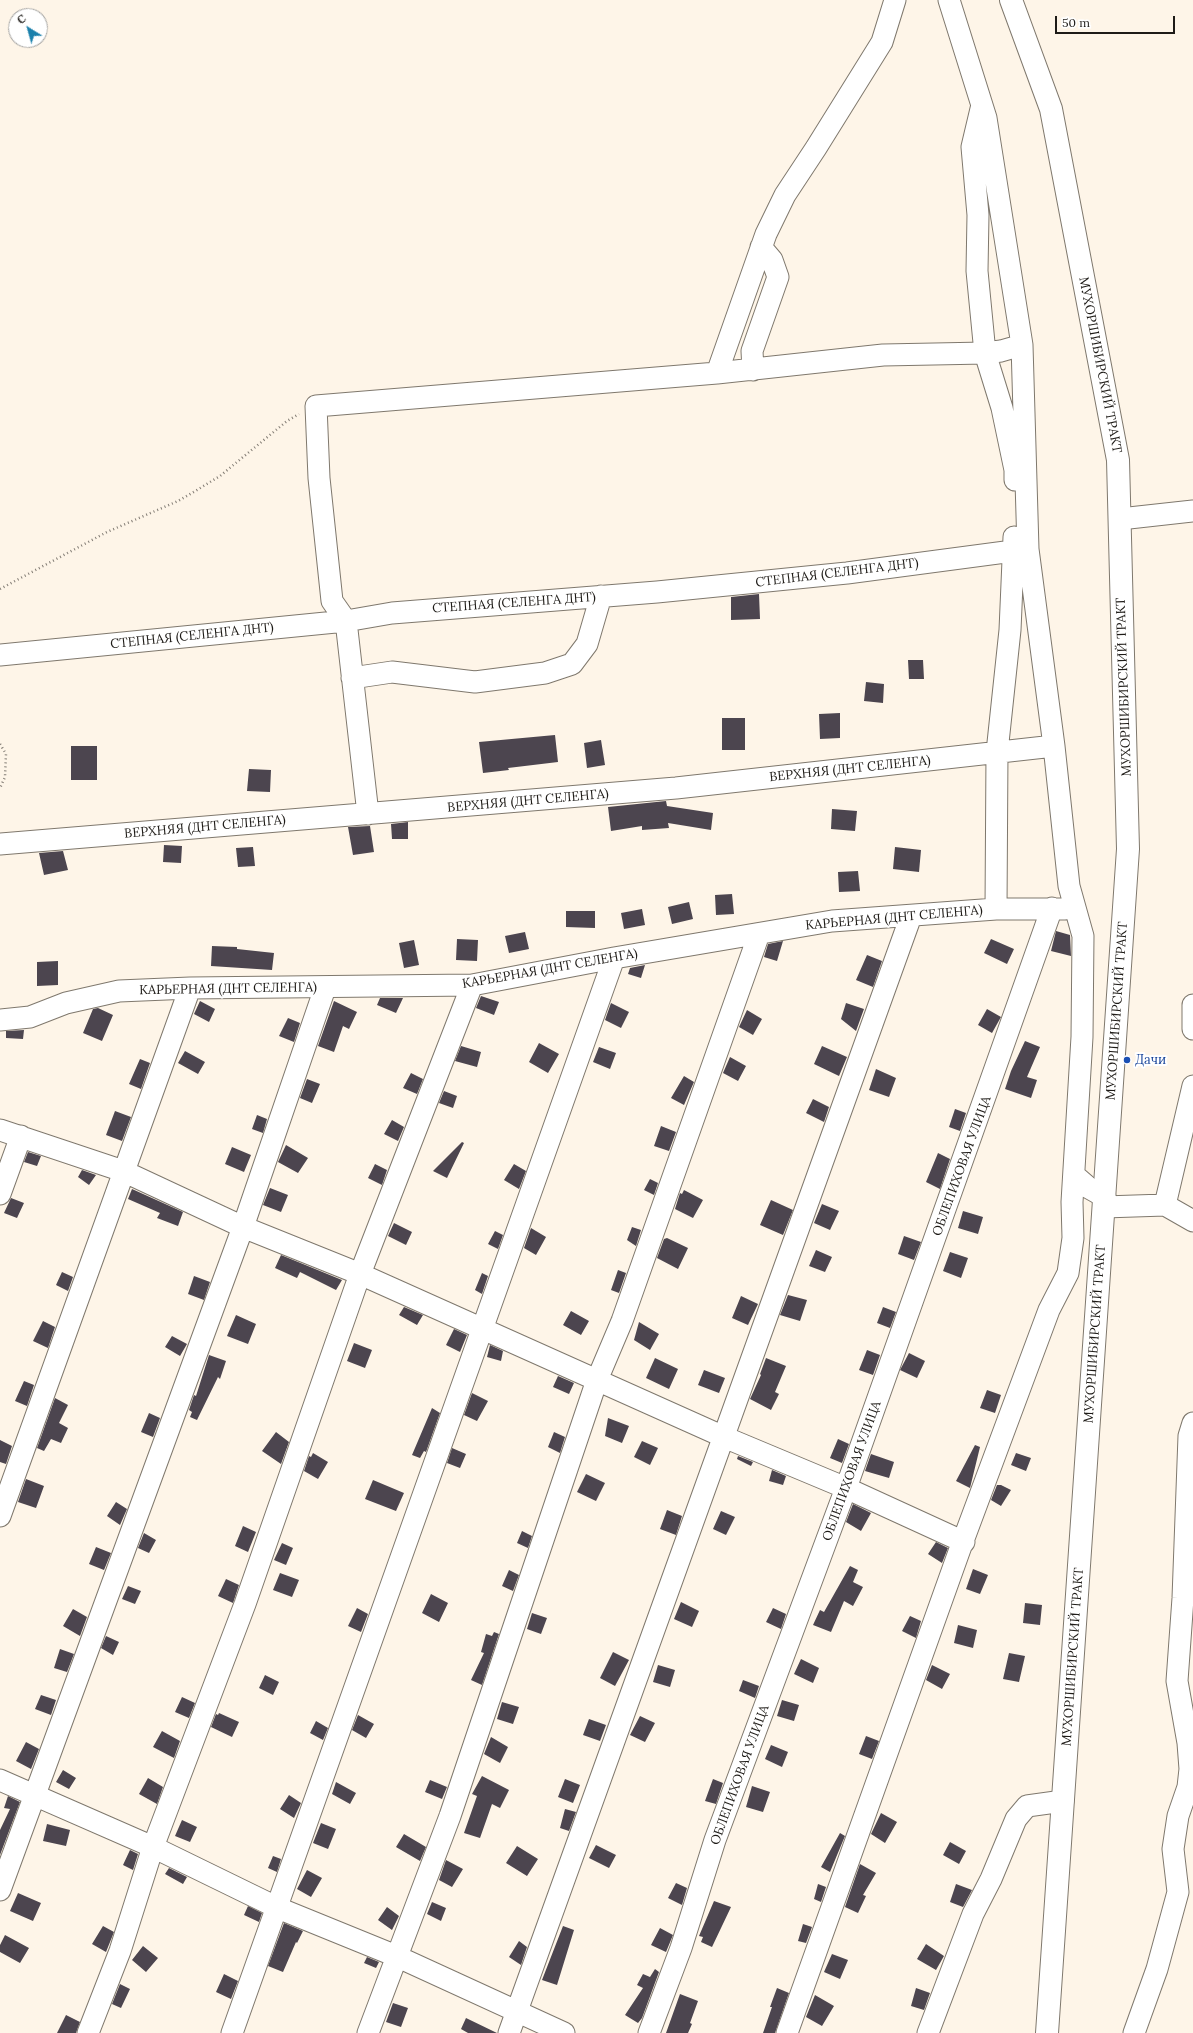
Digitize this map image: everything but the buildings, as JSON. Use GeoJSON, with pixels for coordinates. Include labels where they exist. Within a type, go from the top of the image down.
{"type":"FeatureCollection","features":[{"type":"Feature","properties":{"kind":"main road","name":"МУХОРШИБИРСКИЙ ТРАКТ"},"geometry":{"type":"LineString","coordinates":[[1012,0],[1051,109],[1118,460],[1128,849],[1047,2033]]}},
{"type":"Feature","properties":{"kind":"street"},"geometry":{"type":"LineString","coordinates":[[717,373],[761,247],[785,195],[882,42],[895,0]]}},
{"type":"Feature","properties":{"kind":"street"},"geometry":{"type":"LineString","coordinates":[[949,0],[986,118],[1022,345],[1021,550],[1010,630],[997,752],[996,909]]}},
{"type":"Feature","properties":{"kind":"street"},"geometry":{"type":"LineString","coordinates":[[787,2033],[1049,1310],[1068,1273],[1073,1238],[1074,1175],[1084,983],[1083,936],[1077,909],[1069,886],[1054,746],[1021,550],[1015,470],[1002,408],[985,353],[976,272],[978,215],[972,147],[982,106]]}},
{"type":"Feature","properties":{"kind":"street"},"geometry":{"type":"LineString","coordinates":[[754,370],[752,351],[778,277],[772,260],[761,247]]}},
{"type":"Feature","properties":{"kind":"street"},"geometry":{"type":"LineString","coordinates":[[368,814],[346,621],[332,601],[318,478],[316,406],[754,370],[883,355],[985,353],[1001,351],[1022,345]]}},
{"type":"Feature","properties":{"kind":"street"},"geometry":{"type":"LineString","coordinates":[[1120,518],[1193,511]]}},
{"type":"Feature","properties":{"kind":"street","name":"СТЕПНАЯ (СЕЛЕНГА ДНТ)"},"geometry":{"type":"LineString","coordinates":[[0,655],[346,621],[392,613],[601,596],[847,573],[1021,550]]}},
{"type":"Feature","properties":{"kind":"street"},"geometry":{"type":"LineString","coordinates":[[352,678],[392,672],[475,682],[545,672],[572,664],[586,644],[601,596]]}},
{"type":"Feature","properties":{"kind":"street","name":"ВЕРХНЯЯ (ДНТ СЕЛЕНГА)"},"geometry":{"type":"LineString","coordinates":[[0,844],[676,788],[1054,746]]}},
{"type":"Feature","properties":{"kind":"street","name":"ОБЛЕПИХОВАЯ УЛИЦА"},"geometry":{"type":"LineString","coordinates":[[649,2033],[681,1948],[715,1840],[846,1488],[1052,908]]}},
{"type":"Feature","properties":{"kind":"street","name":"КАРЬЕРНАЯ (ДНТ СЕЛЕНГА)"},"geometry":{"type":"LineString","coordinates":[[0,1020],[30,1017],[66,1003],[119,990],[472,985],[614,958],[832,921],[996,909],[1077,909]]}},
{"type":"Feature","properties":{"kind":"street"},"geometry":{"type":"LineString","coordinates":[[509,2033],[911,916]]}},
{"type":"Feature","properties":{"kind":"street"},"geometry":{"type":"LineString","coordinates":[[368,2033],[450,1816],[597,1380],[622,1321],[759,934]]}},
{"type":"Feature","properties":{"kind":"street"},"geometry":{"type":"LineString","coordinates":[[232,2033],[278,1908],[614,958]]}},
{"type":"Feature","properties":{"kind":"street"},"geometry":{"type":"LineString","coordinates":[[88,2033],[120,1951],[154,1847],[245,1604],[360,1274],[472,985]]}},
{"type":"Feature","properties":{"kind":"street"},"geometry":{"type":"LineString","coordinates":[[0,1516],[190,988]]}},
{"type":"Feature","properties":{"kind":"street"},"geometry":{"type":"LineString","coordinates":[[0,1890],[243,1227],[325,988]]}},
{"type":"Feature","properties":{"kind":"street"},"geometry":{"type":"LineString","coordinates":[[1193,1005],[1193,1029]]}},
{"type":"Feature","properties":{"kind":"street"},"geometry":{"type":"LineString","coordinates":[[1165,1205],[1193,1086]]}},
{"type":"Feature","properties":{"kind":"street"},"geometry":{"type":"LineString","coordinates":[[0,1130],[123,1172],[243,1227],[360,1274],[724,1437],[846,1488],[964,1542]]}},
{"type":"Feature","properties":{"kind":"street"},"geometry":{"type":"LineString","coordinates":[[0,1194],[21,1136]]}},
{"type":"Feature","properties":{"kind":"street"},"geometry":{"type":"LineString","coordinates":[[1074,1175],[1104,1202],[1165,1205],[1191,1218]]}},
{"type":"Feature","properties":{"kind":"street"},"geometry":{"type":"LineString","coordinates":[[1134,2033],[1185,1895],[1173,1849],[1178,1816],[1188,1787],[1190,1769],[1188,1743],[1177,1681],[1183,1598],[1189,1436],[1193,1423]]}},
{"type":"Feature","properties":{"kind":"street"},"geometry":{"type":"LineString","coordinates":[[0,1780],[154,1847],[278,1908],[396,1956],[564,2033]]}},
{"type":"Feature","properties":{"kind":"street"},"geometry":{"type":"LineString","coordinates":[[928,2033],[973,1914],[991,1879],[1016,1818],[1027,1806],[1063,1801]]}},
{"type":"Feature","properties":{"kind":"path"},"geometry":{"type":"LineString","coordinates":[[0,589],[108,532],[178,501],[192,493],[220,476],[287,421],[316,406]]}},
{"type":"Feature","properties":{"kind":"path"},"geometry":{"type":"LineString","coordinates":[[0,744],[6,754],[5,777],[0,788]]}},
{"type":"Feature","properties":{"kind":"place","name":"Дачи"},"geometry":{"type":"Point","coordinates":[1127,1060]}}]}
